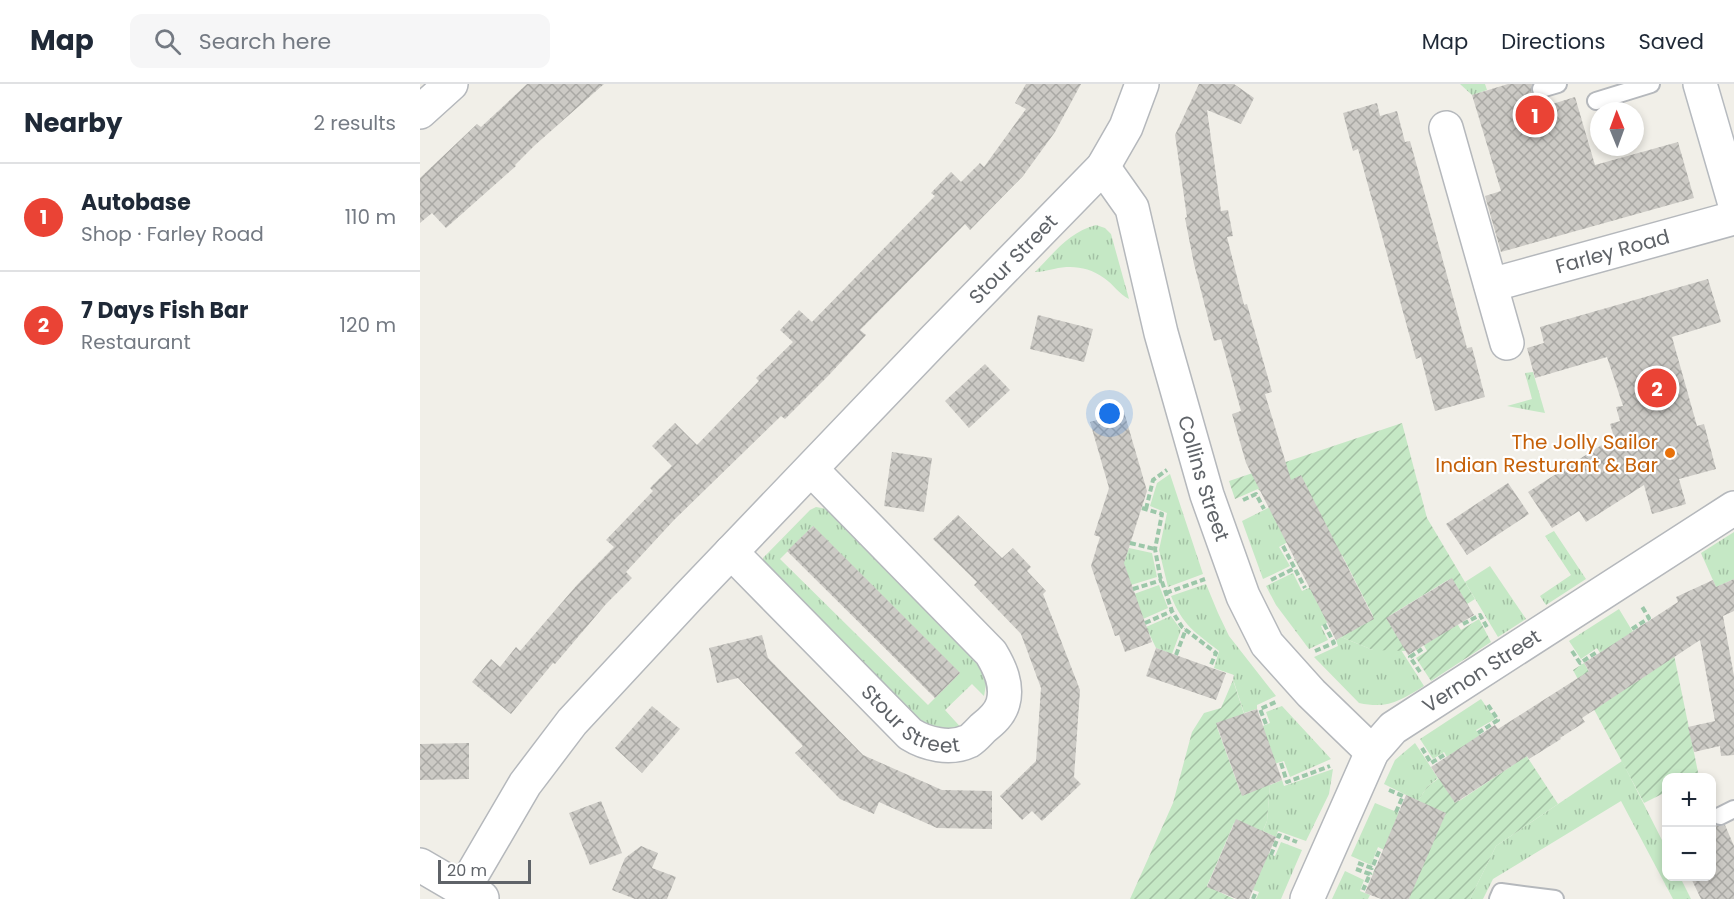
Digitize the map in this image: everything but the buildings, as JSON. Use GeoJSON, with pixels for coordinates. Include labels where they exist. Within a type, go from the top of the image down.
{"type":"FeatureCollection","features":[{"type":"Feature","properties":{"kind":"street"},"geometry":{"type":"LineString","coordinates":[[420,112],[451,84]]}},
{"type":"Feature","properties":{"kind":"street","name":"Stour Street"},"geometry":{"type":"LineString","coordinates":[[473,895],[525,784],[572,722],[993,278],[1103,167],[1126,127],[1142,84]]}},
{"type":"Feature","properties":{"kind":"street"},"geometry":{"type":"LineString","coordinates":[[1700,84],[1727,147],[1734,201]]}},
{"type":"Feature","properties":{"kind":"street"},"geometry":{"type":"LineString","coordinates":[[1446,128],[1507,343]]}},
{"type":"Feature","properties":{"kind":"street","name":"Collins Street"},"geometry":{"type":"LineString","coordinates":[[1103,167],[1131,208],[1161,333],[1204,484],[1243,596],[1267,644],[1311,693],[1372,752]]}},
{"type":"Feature","properties":{"kind":"street","name":"Farley Road"},"geometry":{"type":"LineString","coordinates":[[1491,285],[1734,218]]}},
{"type":"Feature","properties":{"kind":"street","name":"Stour Street"},"geometry":{"type":"LineString","coordinates":[[732,552],[910,734],[929,743],[958,743],[968,741],[994,719],[1003,702],[1004,690],[999,667],[991,653],[811,469]]}},
{"type":"Feature","properties":{"kind":"street","name":"Vernon Street"},"geometry":{"type":"LineString","coordinates":[[1307,899],[1372,752],[1393,728],[1734,508]]}},
{"type":"Feature","properties":{"kind":"street"},"geometry":{"type":"LineString","coordinates":[[420,865],[473,895]]}},
{"type":"Feature","properties":{"kind":"lane"},"geometry":{"type":"LineString","coordinates":[[1541,89],[1558,84]]}},
{"type":"Feature","properties":{"kind":"lane"},"geometry":{"type":"LineString","coordinates":[[1611,84],[1629,91]]}},
{"type":"Feature","properties":{"kind":"lane"},"geometry":{"type":"LineString","coordinates":[[1596,101],[1651,84]]}},
{"type":"Feature","properties":{"kind":"lane"},"geometry":{"type":"LineString","coordinates":[[1498,899],[1502,892],[1555,899]]}},
{"type":"Feature","properties":{"kind":"path"},"geometry":{"type":"LineString","coordinates":[[1174,466],[1154,480],[1144,509],[1162,514],[1155,549],[1166,593],[1172,611],[1186,629],[1216,653],[1210,667]]}},
{"type":"Feature","properties":{"kind":"path"},"geometry":{"type":"LineString","coordinates":[[1240,501],[1256,494],[1264,509]]}},
{"type":"Feature","properties":{"kind":"path"},"geometry":{"type":"LineString","coordinates":[[1130,543],[1155,549]]}},
{"type":"Feature","properties":{"kind":"path"},"geometry":{"type":"LineString","coordinates":[[1283,546],[1305,588]]}},
{"type":"Feature","properties":{"kind":"path"},"geometry":{"type":"LineString","coordinates":[[1269,580],[1295,568]]}},
{"type":"Feature","properties":{"kind":"path"},"geometry":{"type":"LineString","coordinates":[[1166,593],[1209,577]]}},
{"type":"Feature","properties":{"kind":"path"},"geometry":{"type":"LineString","coordinates":[[1133,589],[1162,580]]}},
{"type":"Feature","properties":{"kind":"path"},"geometry":{"type":"LineString","coordinates":[[1632,629],[1649,618],[1638,601]]}},
{"type":"Feature","properties":{"kind":"path"},"geometry":{"type":"LineString","coordinates":[[1145,623],[1172,611]]}},
{"type":"Feature","properties":{"kind":"path"},"geometry":{"type":"LineString","coordinates":[[1463,624],[1480,615],[1491,633]]}},
{"type":"Feature","properties":{"kind":"path"},"geometry":{"type":"LineString","coordinates":[[1306,655],[1334,643],[1324,624]]}},
{"type":"Feature","properties":{"kind":"path"},"geometry":{"type":"LineString","coordinates":[[1176,655],[1186,629]]}},
{"type":"Feature","properties":{"kind":"path"},"geometry":{"type":"LineString","coordinates":[[1569,647],[1580,663],[1597,652]]}},
{"type":"Feature","properties":{"kind":"path"},"geometry":{"type":"LineString","coordinates":[[1422,649],[1410,657],[1423,676]]}},
{"type":"Feature","properties":{"kind":"path"},"geometry":{"type":"LineString","coordinates":[[1266,724],[1260,709],[1285,697]]}},
{"type":"Feature","properties":{"kind":"path"},"geometry":{"type":"LineString","coordinates":[[1478,733],[1498,720],[1486,702]]}},
{"type":"Feature","properties":{"kind":"path"},"geometry":{"type":"LineString","coordinates":[[1420,746],[1431,763],[1444,755]]}},
{"type":"Feature","properties":{"kind":"path"},"geometry":{"type":"LineString","coordinates":[[1281,763],[1287,782],[1331,765]]}},
{"type":"Feature","properties":{"kind":"path"},"geometry":{"type":"LineString","coordinates":[[1385,788],[1403,796],[1396,812]]}},
{"type":"Feature","properties":{"kind":"path"},"geometry":{"type":"LineString","coordinates":[[1271,855],[1279,835],[1300,843]]}},
{"type":"Feature","properties":{"kind":"path"},"geometry":{"type":"LineString","coordinates":[[1353,861],[1372,868],[1380,849]]}},
{"type":"Feature","properties":{"kind":"path"},"geometry":{"type":"LineString","coordinates":[[1350,866],[1370,874],[1363,890]]}},
{"type":"Feature","properties":{"kind":"path"},"geometry":{"type":"LineString","coordinates":[[1253,899],[1255,894]]}},
{"type":"Feature","properties":{"kind":"green space"},"geometry":{"type":"Polygon","coordinates":[[[1460,84],[1485,84],[1487,90],[1472,95],[1460,84]]]}},
{"type":"Feature","properties":{"kind":"green space"},"geometry":{"type":"Polygon","coordinates":[[[1096,225],[1105,228],[1111,234],[1129,299],[1104,278],[1086,269],[1067,267],[1035,272],[1070,238],[1096,225]]]}},
{"type":"Feature","properties":{"kind":"green space"},"geometry":{"type":"Polygon","coordinates":[[[1533,372],[1545,413],[1507,406],[1532,399],[1525,373],[1533,372]]]}},
{"type":"Feature","properties":{"kind":"green space"},"geometry":{"type":"Polygon","coordinates":[[[1402,423],[1427,518],[1475,599],[1464,606],[1448,580],[1389,616],[1404,641],[1406,651],[1373,650],[1341,637],[1373,616],[1342,555],[1315,569],[1301,571],[1294,559],[1306,554],[1272,485],[1235,499],[1229,481],[1402,423]]]}},
{"type":"Feature","properties":{"kind":"green space"},"geometry":{"type":"Polygon","coordinates":[[[1170,474],[1203,574],[1168,587],[1159,550],[1167,513],[1150,506],[1157,483],[1170,474]]]}},
{"type":"Feature","properties":{"kind":"green space"},"geometry":{"type":"Polygon","coordinates":[[[1274,505],[1291,540],[1279,547],[1290,566],[1263,579],[1242,521],[1274,505]]]}},
{"type":"Feature","properties":{"kind":"green space"},"geometry":{"type":"Polygon","coordinates":[[[816,507],[827,509],[978,662],[986,685],[984,696],[972,684],[945,710],[965,732],[921,729],[763,569],[763,558],[810,510],[816,507]],[[813,526],[780,559],[928,705],[960,673],[813,526]]]}},
{"type":"Feature","properties":{"kind":"green space"},"geometry":{"type":"Polygon","coordinates":[[[1554,531],[1586,579],[1546,605],[1540,596],[1571,575],[1545,536],[1554,531]]]}},
{"type":"Feature","properties":{"kind":"green space"},"geometry":{"type":"Polygon","coordinates":[[[1734,532],[1734,579],[1716,587],[1701,553],[1734,532]]]}},
{"type":"Feature","properties":{"kind":"green space"},"geometry":{"type":"Polygon","coordinates":[[[1129,548],[1152,553],[1157,577],[1131,585],[1123,565],[1129,548]]]}},
{"type":"Feature","properties":{"kind":"green space"},"geometry":{"type":"Polygon","coordinates":[[[1490,566],[1526,619],[1498,637],[1465,582],[1490,566]]]}},
{"type":"Feature","properties":{"kind":"green space"},"geometry":{"type":"Polygon","coordinates":[[[1293,573],[1302,591],[1315,585],[1333,620],[1321,626],[1328,640],[1309,649],[1276,605],[1266,586],[1293,573]]]}},
{"type":"Feature","properties":{"kind":"green space"},"geometry":{"type":"Polygon","coordinates":[[[1206,584],[1229,636],[1276,696],[1257,705],[1257,709],[1244,713],[1233,679],[1234,675],[1214,668],[1219,651],[1185,622],[1171,596],[1206,584]]]}},
{"type":"Feature","properties":{"kind":"green space"},"geometry":{"type":"Polygon","coordinates":[[[1159,585],[1168,608],[1143,619],[1134,594],[1159,585]]]}},
{"type":"Feature","properties":{"kind":"green space"},"geometry":{"type":"Polygon","coordinates":[[[1619,609],[1636,637],[1603,658],[1597,648],[1581,659],[1569,641],[1619,609]]]}},
{"type":"Feature","properties":{"kind":"green space"},"geometry":{"type":"Polygon","coordinates":[[[1171,616],[1181,630],[1172,654],[1156,648],[1146,627],[1171,616]]]}},
{"type":"Feature","properties":{"kind":"green space"},"geometry":{"type":"Polygon","coordinates":[[[1479,619],[1491,642],[1431,681],[1416,658],[1427,651],[1421,640],[1455,620],[1461,630],[1479,619]]]}},
{"type":"Feature","properties":{"kind":"green space"},"geometry":{"type":"Polygon","coordinates":[[[1341,637],[1373,650],[1401,650],[1424,686],[1408,696],[1386,704],[1359,703],[1314,657],[1338,646],[1336,640],[1341,637]]]}},
{"type":"Feature","properties":{"kind":"green space"},"geometry":{"type":"Polygon","coordinates":[[[1673,650],[1698,773],[1662,773],[1662,794],[1644,803],[1573,670],[1584,663],[1591,675],[1673,650]]]}},
{"type":"Feature","properties":{"kind":"green space"},"geometry":{"type":"Polygon","coordinates":[[[1233,680],[1245,717],[1217,727],[1240,791],[1269,782],[1270,785],[1267,821],[1261,835],[1234,823],[1207,886],[1234,899],[1130,899],[1173,803],[1192,732],[1204,713],[1221,708],[1233,680]]]}},
{"type":"Feature","properties":{"kind":"green space"},"geometry":{"type":"Polygon","coordinates":[[[1481,699],[1495,719],[1476,730],[1483,740],[1450,762],[1444,752],[1433,759],[1420,739],[1481,699]]]}},
{"type":"Feature","properties":{"kind":"green space"},"geometry":{"type":"Polygon","coordinates":[[[1282,706],[1331,759],[1290,777],[1284,761],[1271,765],[1258,728],[1270,723],[1266,712],[1282,706]]]}},
{"type":"Feature","properties":{"kind":"green space"},"geometry":{"type":"Polygon","coordinates":[[[1511,732],[1558,804],[1496,846],[1470,899],[1409,899],[1410,896],[1372,875],[1376,866],[1388,871],[1418,801],[1427,787],[1442,776],[1459,801],[1516,763],[1500,738],[1511,732]]]}},
{"type":"Feature","properties":{"kind":"green space"},"geometry":{"type":"Polygon","coordinates":[[[1415,743],[1438,778],[1427,787],[1418,801],[1384,784],[1395,760],[1415,743]]]}},
{"type":"Feature","properties":{"kind":"green space"},"geometry":{"type":"Polygon","coordinates":[[[1622,761],[1662,840],[1662,878],[1621,801],[1493,879],[1483,899],[1470,899],[1496,846],[1622,761]]]}},
{"type":"Feature","properties":{"kind":"green space"},"geometry":{"type":"Polygon","coordinates":[[[1333,769],[1329,794],[1306,841],[1278,831],[1276,837],[1263,831],[1267,821],[1270,785],[1282,780],[1284,786],[1333,769]]]}},
{"type":"Feature","properties":{"kind":"green space"},"geometry":{"type":"Polygon","coordinates":[[[1375,803],[1404,815],[1388,852],[1378,847],[1371,865],[1351,856],[1375,803]]]}},
{"type":"Feature","properties":{"kind":"green space"},"geometry":{"type":"Polygon","coordinates":[[[1281,842],[1302,850],[1281,899],[1256,899],[1259,892],[1247,888],[1263,852],[1275,856],[1281,842]]]}},
{"type":"Feature","properties":{"kind":"green space"},"geometry":{"type":"Polygon","coordinates":[[[1345,871],[1364,880],[1360,891],[1370,895],[1368,899],[1332,899],[1345,871]]]}},
{"type":"Feature","properties":{"kind":"green space"},"geometry":{"type":"Polygon","coordinates":[[[1663,881],[1682,881],[1691,899],[1673,899],[1663,881]]]}},
{"type":"Feature","properties":{"kind":"place","name":"Autobase"},"geometry":{"type":"Point","coordinates":[1535,115]}},
{"type":"Feature","properties":{"kind":"place","name":"7 Days Fish Bar"},"geometry":{"type":"Point","coordinates":[1657,388]}},
{"type":"Feature","properties":{"kind":"place","name":"The Jolly Sailor Indian Resturant & Bar"},"geometry":{"type":"Point","coordinates":[1670,453]}}]}
